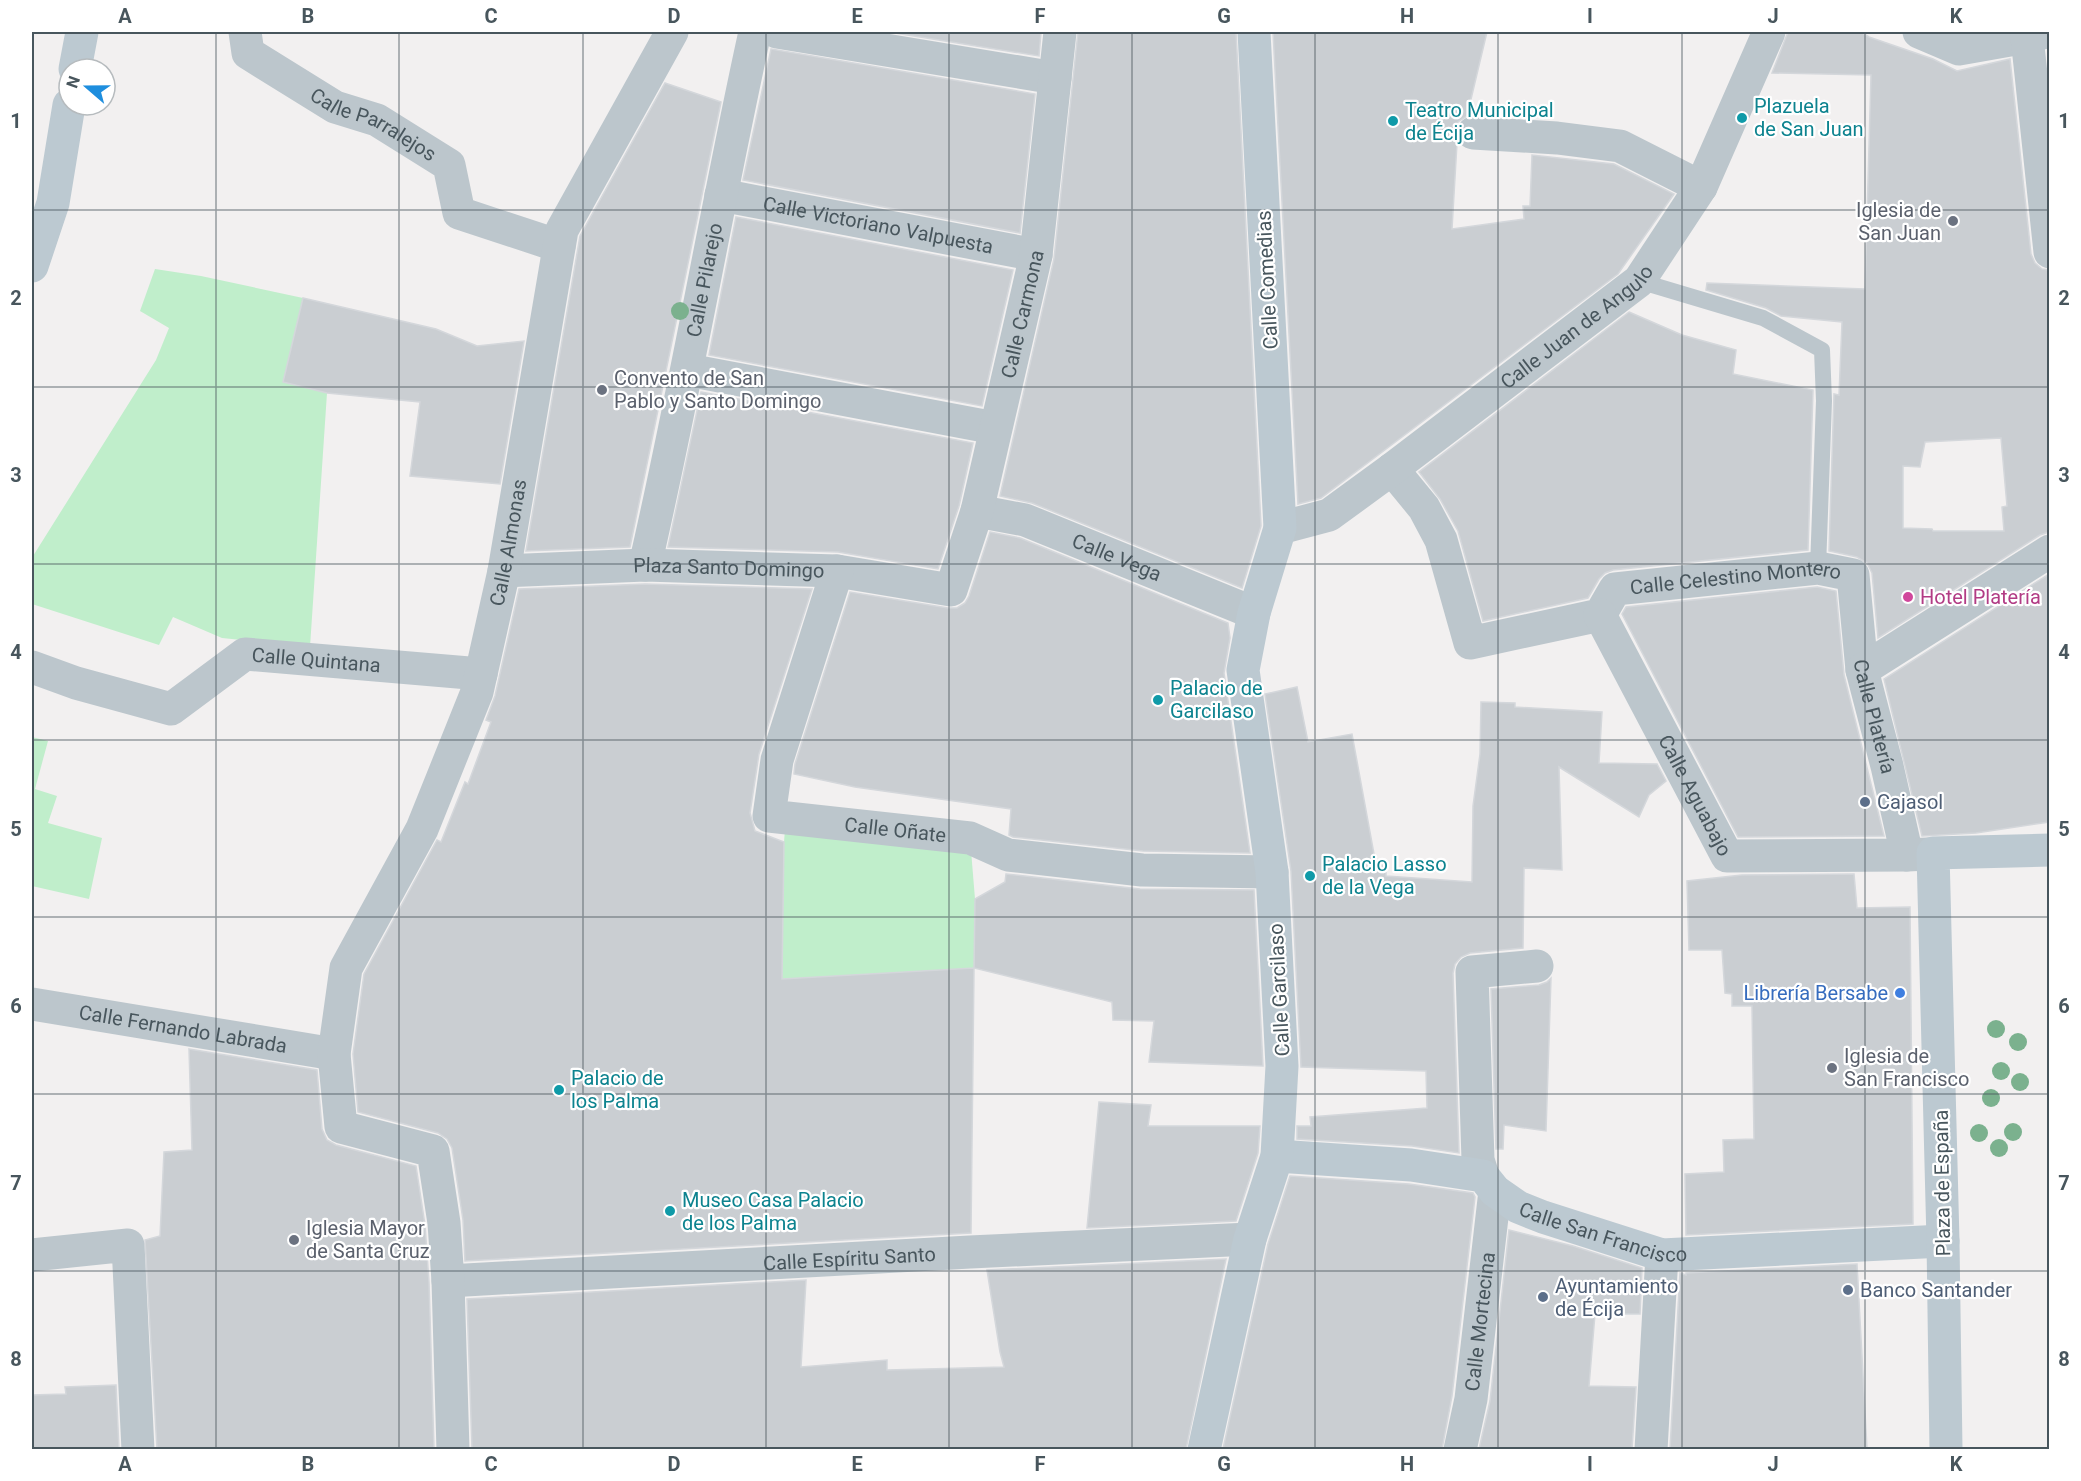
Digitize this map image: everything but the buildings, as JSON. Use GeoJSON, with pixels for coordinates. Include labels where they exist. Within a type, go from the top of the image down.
{"type":"FeatureCollection","features":[{"type":"Feature","properties":{"kind":"street"},"geometry":{"type":"LineString","coordinates":[[77,57],[82,32]]}},
{"type":"Feature","properties":{"kind":"street","name":"Calle Parralejos"},"geometry":{"type":"LineString","coordinates":[[245,32],[248,53],[336,107],[377,120],[449,165],[459,213],[559,246]]}},
{"type":"Feature","properties":{"kind":"street","name":"Calle Almonas"},"geometry":{"type":"LineString","coordinates":[[448,1281],[444,1223],[433,1151],[341,1127],[334,1054],[346,968],[422,829],[477,692],[504,571],[562,230],[672,32]]}},
{"type":"Feature","properties":{"kind":"street","name":"Calle Pilarejo"},"geometry":{"type":"LineString","coordinates":[[645,565],[688,370],[755,32]]}},
{"type":"Feature","properties":{"kind":"street"},"geometry":{"type":"LineString","coordinates":[[777,32],[1055,78]]}},
{"type":"Feature","properties":{"kind":"street","name":"Calle Carmona"},"geometry":{"type":"LineString","coordinates":[[951,590],[977,511],[1036,255],[1060,32]]}},
{"type":"Feature","properties":{"kind":"street","name":"Calle Comedias"},"geometry":{"type":"LineString","coordinates":[[1254,32],[1280,528]]}},
{"type":"Feature","properties":{"kind":"street","name":"Calle Juan de Angulo"},"geometry":{"type":"LineString","coordinates":[[1280,528],[1329,515],[1639,281],[1701,187],[1769,32]]}},
{"type":"Feature","properties":{"kind":"street"},"geometry":{"type":"LineString","coordinates":[[1919,32],[1959,49],[2037,34],[2049,252]]}},
{"type":"Feature","properties":{"kind":"street"},"geometry":{"type":"LineString","coordinates":[[32,266],[53,203],[67,117]]}},
{"type":"Feature","properties":{"kind":"street"},"geometry":{"type":"LineString","coordinates":[[1473,133],[1557,138],[1620,146],[1701,187]]}},
{"type":"Feature","properties":{"kind":"street","name":"Calle Victoriano Valpuesta"},"geometry":{"type":"LineString","coordinates":[[721,195],[1036,255]]}},
{"type":"Feature","properties":{"kind":"street"},"geometry":{"type":"LineString","coordinates":[[688,370],[995,428]]}},
{"type":"Feature","properties":{"kind":"street"},"geometry":{"type":"LineString","coordinates":[[1392,469],[1424,508],[1441,540],[1470,643],[1600,615]]}},
{"type":"Feature","properties":{"kind":"street","name":"Calle Vega"},"geometry":{"type":"LineString","coordinates":[[977,511],[1025,520],[1254,613]]}},
{"type":"Feature","properties":{"kind":"street","name":"Calle Garcilaso"},"geometry":{"type":"LineString","coordinates":[[1204,1449],[1250,1239],[1277,1156],[1282,1066],[1272,872],[1243,670],[1254,613],[1280,528]]}},
{"type":"Feature","properties":{"kind":"street"},"geometry":{"type":"LineString","coordinates":[[1862,670],[2049,550]]}},
{"type":"Feature","properties":{"kind":"street","name":"Plaza Santo Domingo"},"geometry":{"type":"LineString","coordinates":[[504,571],[645,565],[837,571],[951,590]]}},
{"type":"Feature","properties":{"kind":"street","name":"Calle Celestino Montero"},"geometry":{"type":"LineString","coordinates":[[1600,615],[1615,589],[1818,568],[1853,575]]}},
{"type":"Feature","properties":{"kind":"street","name":"Calle Oñate"},"geometry":{"type":"LineString","coordinates":[[837,571],[777,760],[769,816],[970,838],[1008,855],[1142,870],[1272,872]]}},
{"type":"Feature","properties":{"kind":"street","name":"Calle Platería"},"geometry":{"type":"LineString","coordinates":[[1853,575],[1862,670],[1887,766],[1920,854]]}},
{"type":"Feature","properties":{"kind":"street","name":"Calle Aguabajo"},"geometry":{"type":"LineString","coordinates":[[1600,615],[1727,856],[1920,854]]}},
{"type":"Feature","properties":{"kind":"street","name":"Calle Quintana"},"geometry":{"type":"LineString","coordinates":[[32,667],[76,683],[171,709],[245,654],[481,674]]}},
{"type":"Feature","properties":{"kind":"street"},"geometry":{"type":"LineString","coordinates":[[1920,854],[2049,850]]}},
{"type":"Feature","properties":{"kind":"street","name":"Plaza de España"},"geometry":{"type":"LineString","coordinates":[[1920,854],[1943,1241],[1946,1449]]}},
{"type":"Feature","properties":{"kind":"street","name":"Calle Mortecina"},"geometry":{"type":"LineString","coordinates":[[1460,1449],[1471,1399],[1489,1184],[1478,1160],[1472,972],[1537,966]]}},
{"type":"Feature","properties":{"kind":"street","name":"Calle Fernando Labrada"},"geometry":{"type":"LineString","coordinates":[[32,1004],[334,1054]]}},
{"type":"Feature","properties":{"kind":"street","name":"Calle San Francisco"},"geometry":{"type":"LineString","coordinates":[[1277,1156],[1411,1165],[1489,1184],[1518,1207],[1662,1255],[1943,1241]]}},
{"type":"Feature","properties":{"kind":"street","name":"Calle Espíritu Santo"},"geometry":{"type":"LineString","coordinates":[[448,1281],[1250,1239]]}},
{"type":"Feature","properties":{"kind":"street"},"geometry":{"type":"LineString","coordinates":[[32,1255],[128,1245],[138,1449]]}},
{"type":"Feature","properties":{"kind":"street"},"geometry":{"type":"LineString","coordinates":[[1651,1449],[1662,1255]]}},
{"type":"Feature","properties":{"kind":"street"},"geometry":{"type":"LineString","coordinates":[[448,1281],[453,1449]]}},
{"type":"Feature","properties":{"kind":"lane"},"geometry":{"type":"LineString","coordinates":[[1639,281],[1763,318],[1822,350],[1824,400],[1818,568]]}},
{"type":"Feature","properties":{"kind":"green space"},"geometry":{"type":"Polygon","coordinates":[[[155,269],[201,276],[303,298],[327,393],[310,647],[222,638],[173,617],[159,645],[32,604],[33,556],[156,360],[169,328],[140,311],[155,269]]]}},
{"type":"Feature","properties":{"kind":"green space"},"geometry":{"type":"Polygon","coordinates":[[[32,737],[48,741],[35,789],[57,796],[48,823],[102,838],[89,899],[32,886],[32,737]]]}},
{"type":"Feature","properties":{"kind":"green space"},"geometry":{"type":"Polygon","coordinates":[[[786,817],[970,838],[975,899],[974,968],[782,979],[786,817]]]}},
{"type":"Feature","properties":{"kind":"place","name":"Plazuela de San Juan"},"geometry":{"type":"Point","coordinates":[1742,118]}},
{"type":"Feature","properties":{"kind":"place","name":"Teatro Municipal de Écija"},"geometry":{"type":"Point","coordinates":[1393,121]}},
{"type":"Feature","properties":{"kind":"place","name":"Iglesia de San Juan"},"geometry":{"type":"Point","coordinates":[1953,221]}},
{"type":"Feature","properties":{"kind":"place","name":"Convento de San Pablo y Santo Domingo"},"geometry":{"type":"Point","coordinates":[602,390]}},
{"type":"Feature","properties":{"kind":"place","name":"Hotel Platería"},"geometry":{"type":"Point","coordinates":[1908,597]}},
{"type":"Feature","properties":{"kind":"place","name":"Palacio de Garcilaso"},"geometry":{"type":"Point","coordinates":[1158,700]}},
{"type":"Feature","properties":{"kind":"place","name":"Cajasol"},"geometry":{"type":"Point","coordinates":[1865,802]}},
{"type":"Feature","properties":{"kind":"place","name":"Palacio Lasso de la Vega"},"geometry":{"type":"Point","coordinates":[1310,876]}},
{"type":"Feature","properties":{"kind":"place","name":"Librería Bersabe"},"geometry":{"type":"Point","coordinates":[1900,993]}},
{"type":"Feature","properties":{"kind":"place","name":"Iglesia de San Francisco"},"geometry":{"type":"Point","coordinates":[1832,1068]}},
{"type":"Feature","properties":{"kind":"place","name":"Palacio de los Palma"},"geometry":{"type":"Point","coordinates":[559,1090]}},
{"type":"Feature","properties":{"kind":"place","name":"Museo Casa Palacio de los Palma"},"geometry":{"type":"Point","coordinates":[670,1211]}},
{"type":"Feature","properties":{"kind":"place","name":"Iglesia Mayor de Santa Cruz"},"geometry":{"type":"Point","coordinates":[294,1240]}},
{"type":"Feature","properties":{"kind":"place","name":"Banco Santander"},"geometry":{"type":"Point","coordinates":[1848,1290]}},
{"type":"Feature","properties":{"kind":"place","name":"Ayuntamiento de Écija"},"geometry":{"type":"Point","coordinates":[1543,1297]}}]}
